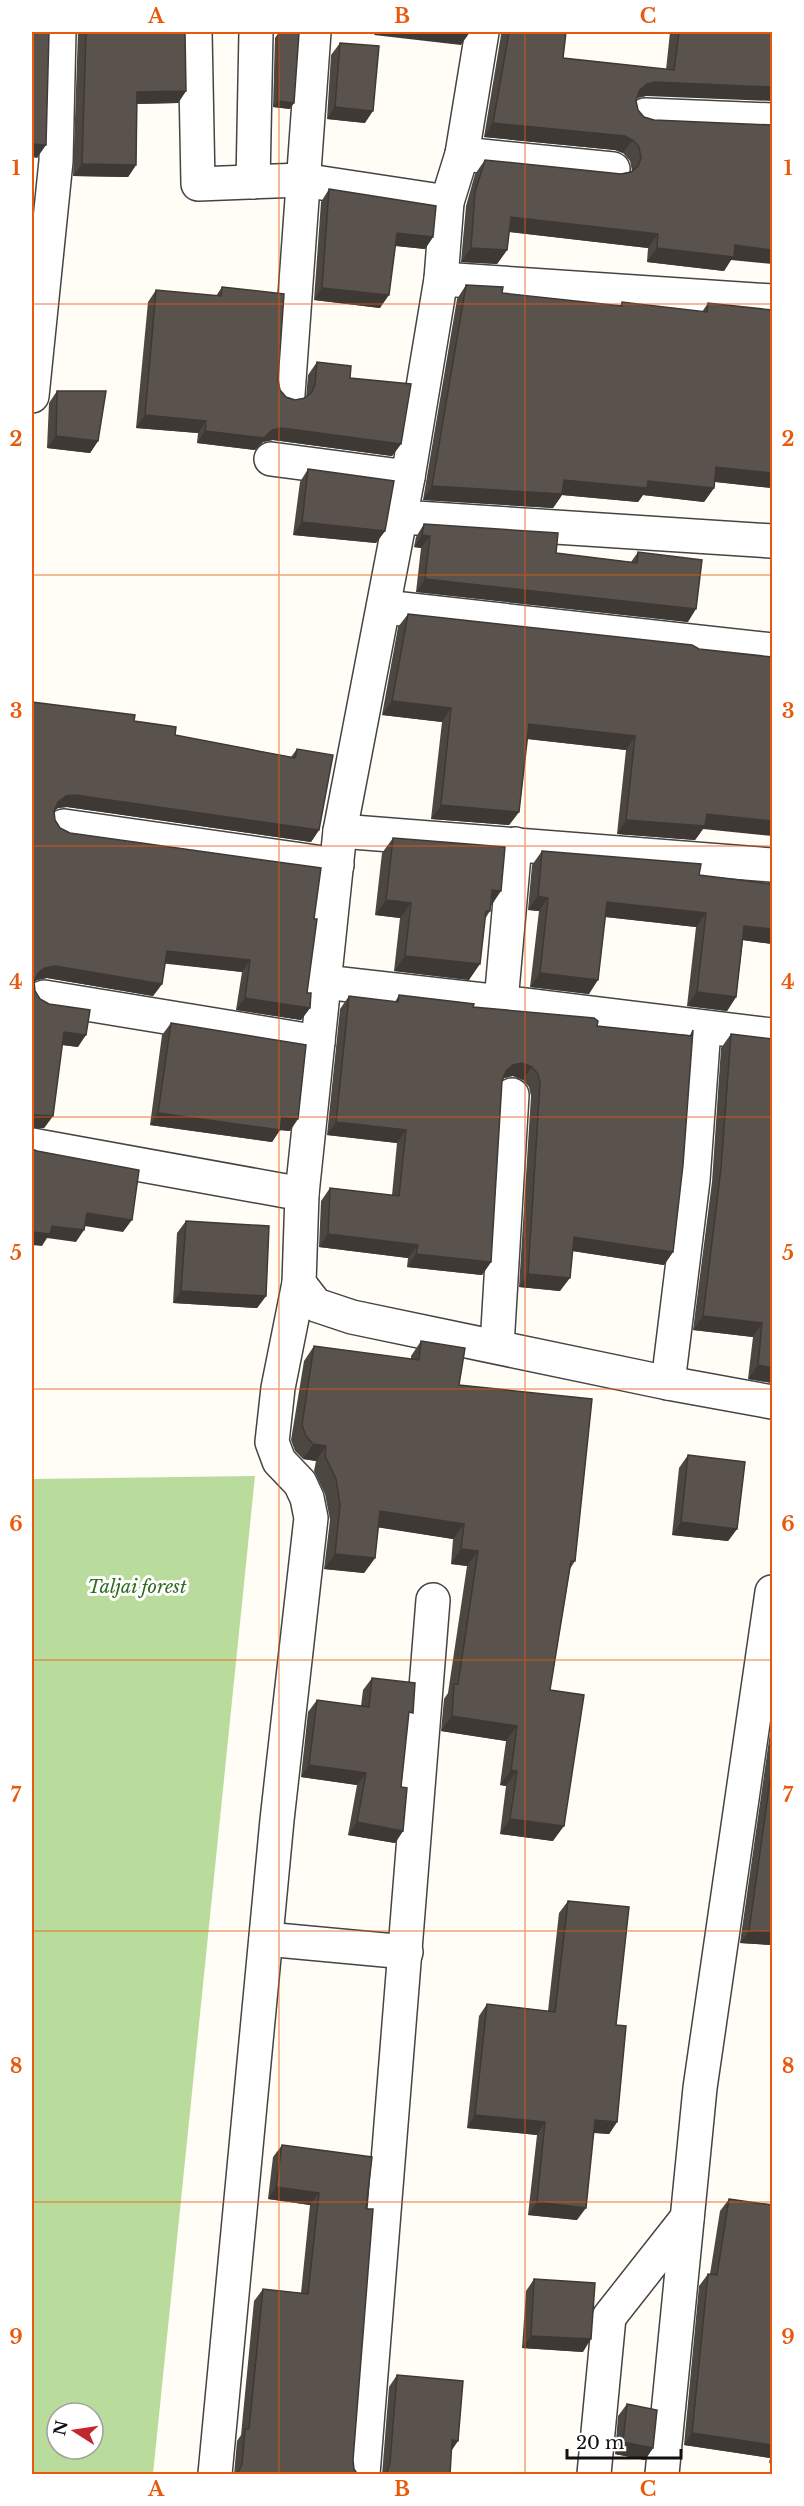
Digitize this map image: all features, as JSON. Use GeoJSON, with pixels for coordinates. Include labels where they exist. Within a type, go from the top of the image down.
{"type":"FeatureCollection","features":[{"type":"Feature","properties":{"kind":"street"},"geometry":{"type":"LineString","coordinates":[[32,396],[44,168],[59,32]]}},
{"type":"Feature","properties":{"kind":"street"},"geometry":{"type":"LineString","coordinates":[[195,32],[198,184],[302,180],[447,202]]}},
{"type":"Feature","properties":{"kind":"street"},"geometry":{"type":"LineString","coordinates":[[253,182],[256,32]]}},
{"type":"Feature","properties":{"kind":"street"},"geometry":{"type":"LineString","coordinates":[[288,394],[314,32]]}},
{"type":"Feature","properties":{"kind":"street"},"geometry":{"type":"LineString","coordinates":[[215,2475],[266,1939],[311,1518],[304,1491],[279,1461],[272,1442],[278,1388],[298,1283],[302,1194],[340,831],[408,477],[441,279],[447,202],[462,154],[482,32]]}},
{"type":"Feature","properties":{"kind":"street"},"geometry":{"type":"LineString","coordinates":[[645,115],[772,120]]}},
{"type":"Feature","properties":{"kind":"street"},"geometry":{"type":"LineString","coordinates":[[462,154],[613,169]]}},
{"type":"Feature","properties":{"kind":"street"},"geometry":{"type":"LineString","coordinates":[[441,279],[772,301]]}},
{"type":"Feature","properties":{"kind":"street"},"geometry":{"type":"LineString","coordinates":[[271,459],[408,477]]}},
{"type":"Feature","properties":{"kind":"street"},"geometry":{"type":"LineString","coordinates":[[400,517],[772,541]]}},
{"type":"Feature","properties":{"kind":"street"},"geometry":{"type":"LineString","coordinates":[[384,607],[772,650]]}},
{"type":"Feature","properties":{"kind":"street"},"geometry":{"type":"LineString","coordinates":[[64,826],[337,865]]}},
{"type":"Feature","properties":{"kind":"street"},"geometry":{"type":"LineString","coordinates":[[340,831],[772,865]]}},
{"type":"Feature","properties":{"kind":"street"},"geometry":{"type":"LineString","coordinates":[[501,1002],[515,844]]}},
{"type":"Feature","properties":{"kind":"street"},"geometry":{"type":"LineString","coordinates":[[324,982],[772,1035]]}},
{"type":"Feature","properties":{"kind":"street"},"geometry":{"type":"LineString","coordinates":[[44,997],[318,1042]]}},
{"type":"Feature","properties":{"kind":"street"},"geometry":{"type":"LineString","coordinates":[[668,1383],[693,1180],[704,1028]]}},
{"type":"Feature","properties":{"kind":"street"},"geometry":{"type":"LineString","coordinates":[[497,1346],[512,1095]]}},
{"type":"Feature","properties":{"kind":"street"},"geometry":{"type":"LineString","coordinates":[[32,1145],[302,1194]]}},
{"type":"Feature","properties":{"kind":"street"},"geometry":{"type":"LineString","coordinates":[[298,1283],[316,1305],[352,1317],[668,1383],[772,1401]]}},
{"type":"Feature","properties":{"kind":"street"},"geometry":{"type":"LineString","coordinates":[[662,2475],[700,2088],[772,1592]]}},
{"type":"Feature","properties":{"kind":"street"},"geometry":{"type":"LineString","coordinates":[[363,2475],[433,1600]]}},
{"type":"Feature","properties":{"kind":"street"},"geometry":{"type":"LineString","coordinates":[[266,1939],[406,1952]]}},
{"type":"Feature","properties":{"kind":"street"},"geometry":{"type":"LineString","coordinates":[[594,2475],[609,2317],[687,2218]]}},
{"type":"Feature","properties":{"kind":"green space","name":"Taljai forest"},"geometry":{"type":"Polygon","coordinates":[[[255,1476],[153,2474],[32,2474],[32,1479],[255,1476]]]}},
{"type":"Feature","properties":{"kind":"building"},"geometry":{"type":"Polygon","coordinates":[[[32,32],[49,32],[46,145],[32,144],[32,32]]]}},
{"type":"Feature","properties":{"kind":"building"},"geometry":{"type":"Polygon","coordinates":[[[86,32],[185,32],[186,91],[137,92],[136,165],[82,164],[86,32]]]}},
{"type":"Feature","properties":{"kind":"building"},"geometry":{"type":"Polygon","coordinates":[[[279,32],[299,33],[294,103],[278,101],[279,32]]]}},
{"type":"Feature","properties":{"kind":"building"},"geometry":{"type":"Polygon","coordinates":[[[509,32],[566,32],[563,58],[674,70],[679,32],[772,32],[772,87],[655,82],[647,84],[639,91],[636,101],[638,110],[644,117],[654,120],[772,125],[772,250],[735,245],[734,257],[657,248],[658,234],[511,217],[507,250],[471,248],[475,192],[485,160],[621,174],[631,172],[638,166],[641,158],[639,147],[625,136],[493,123],[509,32]]]}},
{"type":"Feature","properties":{"kind":"building"},"geometry":{"type":"Polygon","coordinates":[[[340,43],[379,46],[373,111],[335,107],[340,43]]]}},
{"type":"Feature","properties":{"kind":"building"},"geometry":{"type":"Polygon","coordinates":[[[329,189],[436,206],[433,237],[397,233],[389,295],[322,288],[329,189]]]}},
{"type":"Feature","properties":{"kind":"building"},"geometry":{"type":"Polygon","coordinates":[[[466,285],[503,287],[502,293],[622,306],[622,302],[707,312],[708,303],[772,310],[772,473],[716,467],[714,488],[648,481],[647,488],[564,480],[562,494],[432,486],[466,285]]]}},
{"type":"Feature","properties":{"kind":"building"},"geometry":{"type":"Polygon","coordinates":[[[222,287],[284,294],[278,380],[280,390],[286,397],[295,400],[305,398],[312,392],[317,362],[351,366],[350,378],[411,384],[401,444],[282,428],[272,430],[264,438],[205,431],[206,421],[145,415],[156,290],[221,296],[222,287]]]}},
{"type":"Feature","properties":{"kind":"building"},"geometry":{"type":"Polygon","coordinates":[[[57,391],[106,391],[98,441],[56,436],[57,391]]]}},
{"type":"Feature","properties":{"kind":"building"},"geometry":{"type":"Polygon","coordinates":[[[308,469],[394,481],[385,531],[302,522],[308,469]]]}},
{"type":"Feature","properties":{"kind":"building"},"geometry":{"type":"Polygon","coordinates":[[[424,524],[558,533],[556,553],[637,563],[638,552],[702,560],[696,609],[425,579],[430,536],[422,535],[424,524]]]}},
{"type":"Feature","properties":{"kind":"building"},"geometry":{"type":"Polygon","coordinates":[[[408,614],[692,645],[699,649],[772,657],[772,821],[707,814],[705,826],[626,820],[635,736],[529,724],[519,812],[441,805],[451,708],[392,701],[408,614]]]}},
{"type":"Feature","properties":{"kind":"building"},"geometry":{"type":"Polygon","coordinates":[[[32,702],[135,715],[134,721],[176,727],[175,735],[295,758],[297,749],[333,755],[319,830],[75,795],[66,796],[58,802],[54,811],[55,820],[60,828],[70,833],[321,868],[307,993],[311,993],[310,1008],[245,998],[250,960],[167,951],[162,984],[55,966],[45,968],[38,973],[34,981],[35,991],[40,999],[49,1004],[90,1010],[86,1035],[64,1032],[53,1116],[35,1115],[32,1117],[32,702]]]}},
{"type":"Feature","properties":{"kind":"building"},"geometry":{"type":"Polygon","coordinates":[[[393,838],[505,847],[501,891],[492,890],[490,911],[486,911],[480,964],[405,956],[411,903],[386,900],[393,838]]]}},
{"type":"Feature","properties":{"kind":"building"},"geometry":{"type":"Polygon","coordinates":[[[542,851],[701,864],[699,875],[772,884],[772,929],[744,926],[736,997],[697,992],[706,913],[607,902],[598,980],[540,973],[548,898],[538,896],[542,851]]]}},
{"type":"Feature","properties":{"kind":"building"},"geometry":{"type":"Polygon","coordinates":[[[399,995],[474,1004],[473,1007],[594,1018],[598,1021],[597,1026],[691,1036],[693,1030],[683,1165],[673,1252],[574,1237],[570,1278],[528,1274],[540,1083],[538,1074],[532,1067],[522,1063],[513,1065],[506,1071],[502,1081],[491,1262],[416,1254],[418,1245],[328,1234],[330,1188],[399,1196],[406,1130],[336,1122],[349,996],[398,1002],[399,995]]]}},
{"type":"Feature","properties":{"kind":"building"},"geometry":{"type":"Polygon","coordinates":[[[171,1023],[306,1045],[298,1119],[282,1117],[280,1130],[158,1113],[171,1023]]]}},
{"type":"Feature","properties":{"kind":"building"},"geometry":{"type":"Polygon","coordinates":[[[731,1034],[772,1039],[772,1368],[758,1365],[762,1323],[703,1316],[721,1168],[731,1034]]]}},
{"type":"Feature","properties":{"kind":"building"},"geometry":{"type":"Polygon","coordinates":[[[32,1149],[139,1170],[132,1220],[87,1213],[84,1230],[52,1226],[50,1234],[32,1232],[32,1149]]]}},
{"type":"Feature","properties":{"kind":"building"},"geometry":{"type":"Polygon","coordinates":[[[186,1221],[269,1226],[266,1296],[181,1291],[186,1221]]]}},
{"type":"Feature","properties":{"kind":"building"},"geometry":{"type":"Polygon","coordinates":[[[421,1341],[465,1348],[459,1385],[592,1399],[575,1561],[571,1561],[550,1690],[584,1695],[564,1826],[510,1819],[517,1771],[511,1770],[517,1726],[452,1716],[454,1684],[458,1684],[478,1551],[461,1549],[464,1524],[380,1511],[375,1558],[335,1554],[340,1505],[336,1479],[325,1456],[326,1446],[313,1444],[306,1436],[302,1425],[314,1346],[419,1360],[421,1341]]]}},
{"type":"Feature","properties":{"kind":"building"},"geometry":{"type":"Polygon","coordinates":[[[688,1455],[745,1462],[737,1529],[681,1522],[688,1455]]]}},
{"type":"Feature","properties":{"kind":"building"},"geometry":{"type":"Polygon","coordinates":[[[372,1678],[415,1683],[413,1713],[409,1712],[401,1787],[407,1788],[403,1831],[357,1822],[366,1773],[309,1765],[317,1700],[369,1707],[372,1678]]]}},
{"type":"Feature","properties":{"kind":"building"},"geometry":{"type":"Polygon","coordinates":[[[772,1766],[772,1932],[749,1931],[772,1766]]]}},
{"type":"Feature","properties":{"kind":"building"},"geometry":{"type":"Polygon","coordinates":[[[568,1901],[629,1907],[616,2025],[626,2026],[617,2122],[595,2120],[586,2208],[537,2202],[545,2122],[475,2115],[487,2004],[555,2012],[568,1901]]]}},
{"type":"Feature","properties":{"kind":"building"},"geometry":{"type":"Polygon","coordinates":[[[282,2145],[372,2157],[366,2209],[373,2209],[353,2460],[354,2469],[358,2475],[237,2475],[242,2464],[245,2429],[249,2429],[263,2289],[308,2294],[319,2193],[276,2187],[282,2145]]]}},
{"type":"Feature","properties":{"kind":"building"},"geometry":{"type":"Polygon","coordinates":[[[729,2199],[772,2205],[772,2445],[692,2433],[708,2274],[717,2275],[729,2199]]]}},
{"type":"Feature","properties":{"kind":"building"},"geometry":{"type":"Polygon","coordinates":[[[534,2279],[595,2283],[591,2339],[531,2336],[534,2279]]]}},
{"type":"Feature","properties":{"kind":"building"},"geometry":{"type":"Polygon","coordinates":[[[397,2375],[463,2381],[458,2441],[452,2440],[450,2475],[384,2475],[390,2463],[397,2375]]]}},
{"type":"Feature","properties":{"kind":"building"},"geometry":{"type":"Polygon","coordinates":[[[627,2404],[657,2410],[653,2448],[623,2442],[627,2404]]]}}]}
